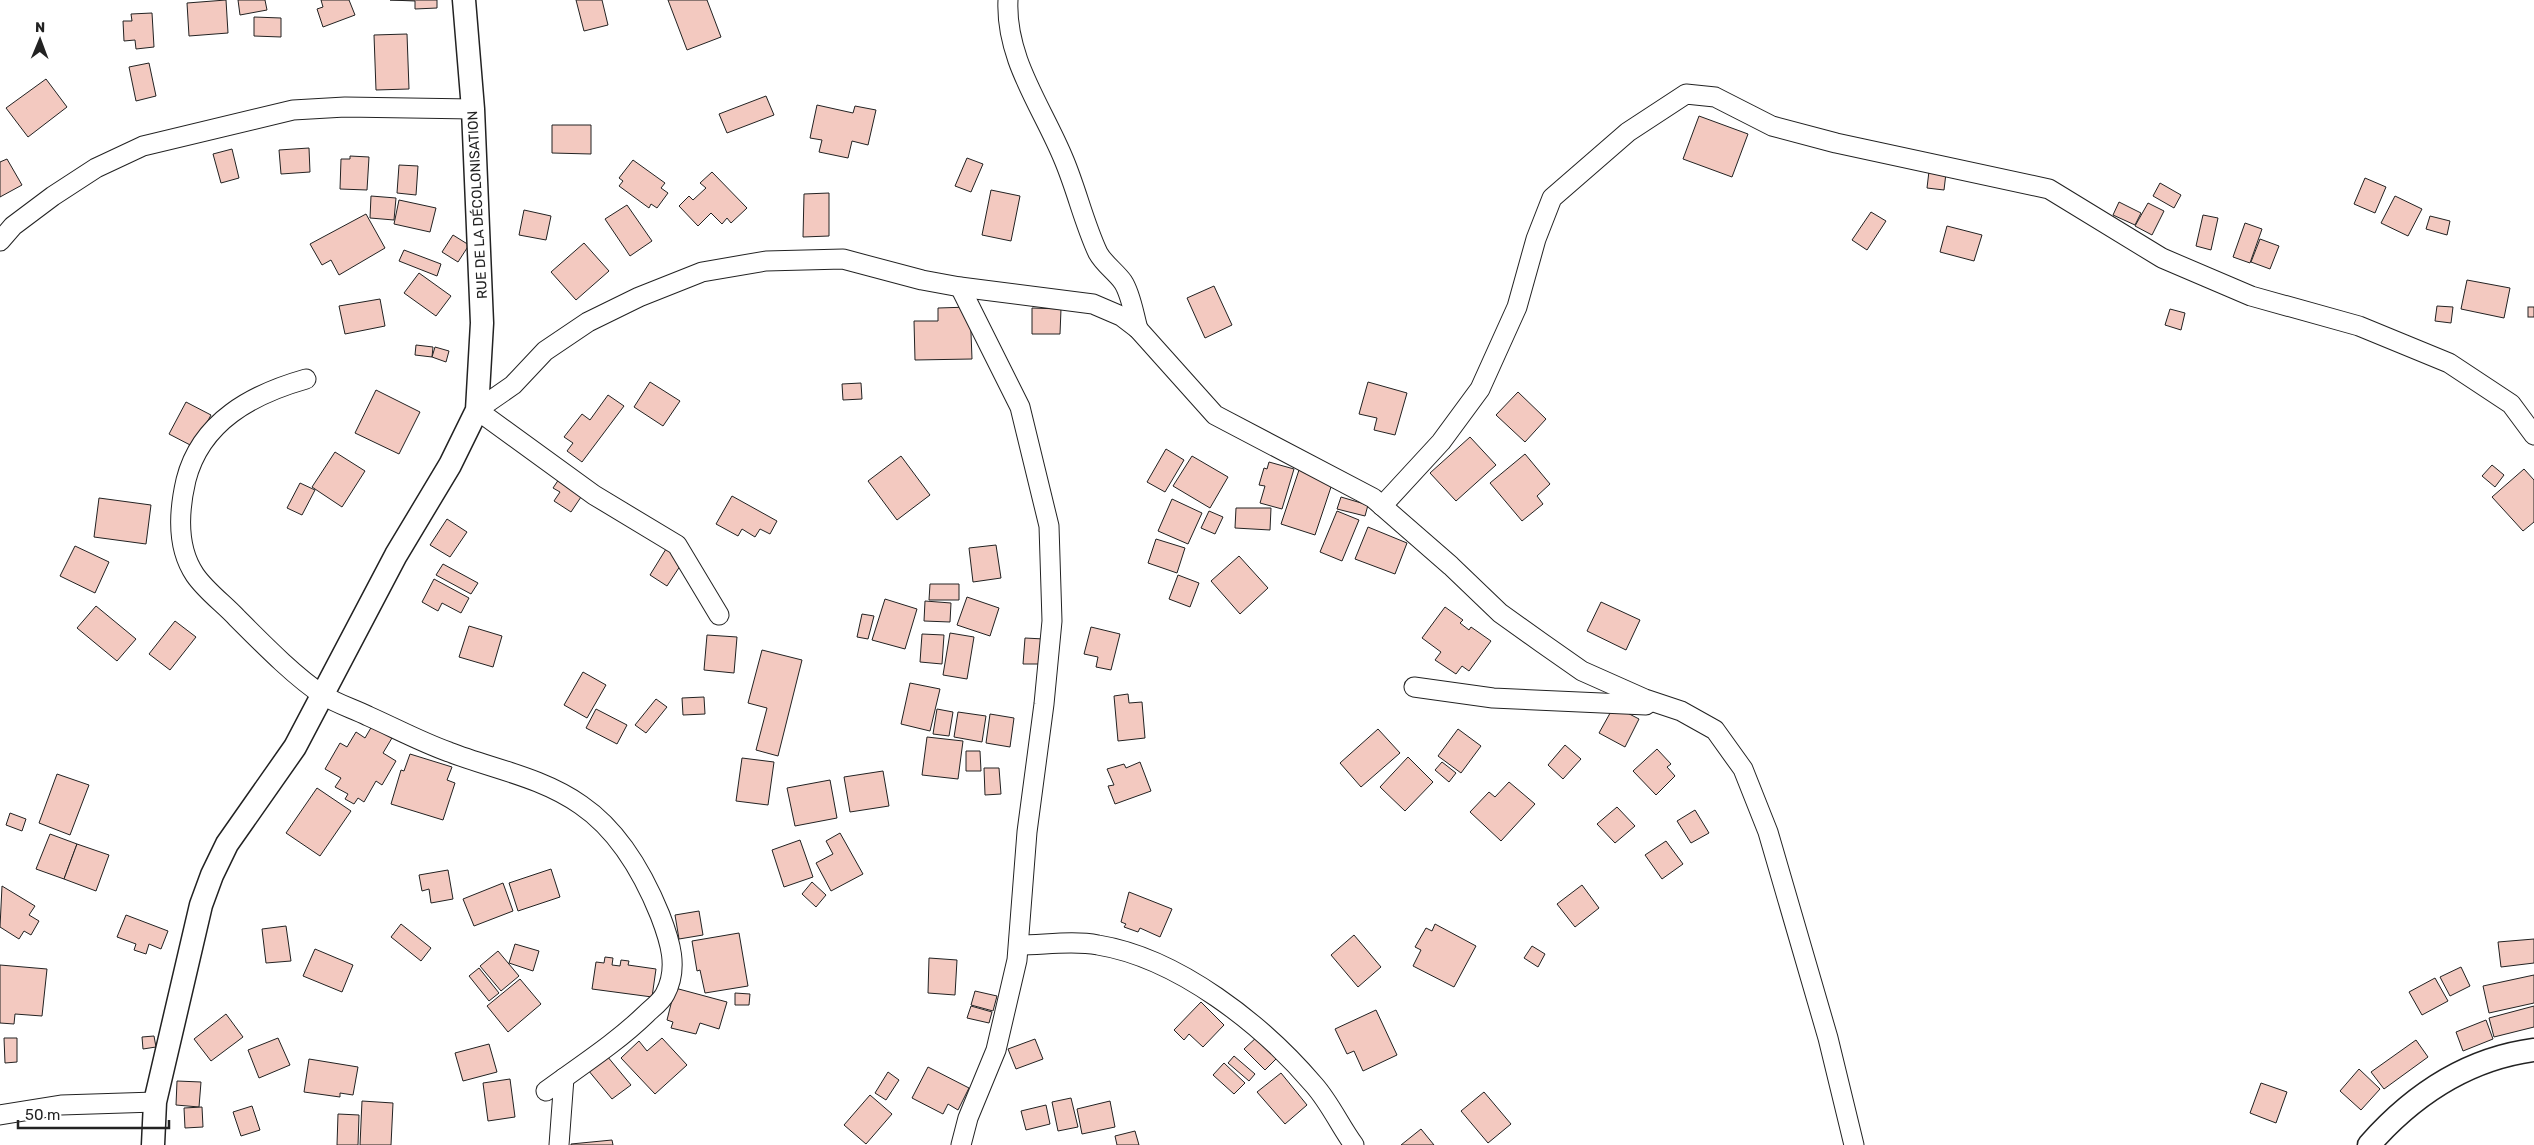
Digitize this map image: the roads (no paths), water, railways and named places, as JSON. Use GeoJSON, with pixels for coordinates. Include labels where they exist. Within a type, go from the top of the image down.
{"type":"FeatureCollection","features":[{"type":"Feature","properties":{"kind":"street","name":"RUE DE LA DÉCOLONISATION"},"geometry":{"type":"LineString","coordinates":[[464,0],[473,109],[482,323],[477,410]]}},
{"type":"Feature","properties":{"kind":"street"},"geometry":{"type":"LineString","coordinates":[[1008,0],[1011,42],[1020,66],[1057,142],[1076,188],[1088,230],[1100,256],[1124,283],[1138,329]]}},
{"type":"Feature","properties":{"kind":"street"},"geometry":{"type":"LineString","coordinates":[[1382,506],[1441,442],[1480,389],[1517,307],[1536,239],[1552,198],[1628,132],[1686,94],[1714,98],[1772,126],[1836,143],[2049,189],[2171,262],[2251,296],[2359,326],[2449,363],[2511,404],[2534,435]]}},
{"type":"Feature","properties":{"kind":"street"},"geometry":{"type":"LineString","coordinates":[[0,241],[13,226],[53,196],[96,168],[143,146],[293,110],[344,107],[473,109]]}},
{"type":"Feature","properties":{"kind":"street"},"geometry":{"type":"LineString","coordinates":[[153,1145],[155,1102],[201,906],[212,875],[227,844],[295,747],[396,555],[450,465],[477,410],[512,385],[545,351],[588,322],[639,297],[702,272],[766,261],[843,259],[922,280],[960,287],[1093,304],[1121,316],[1138,329],[1216,415],[1373,498],[1451,566],[1500,613],[1582,671],[1645,700],[1681,711],[1715,730],[1742,769],[1768,832],[1828,1038],[1854,1145]]}},
{"type":"Feature","properties":{"kind":"street"},"geometry":{"type":"LineString","coordinates":[[960,287],[1020,407],[1049,526],[1052,621],[1044,704],[1027,832],[1017,960],[996,1050],[968,1118],[962,1145]]}},
{"type":"Feature","properties":{"kind":"street"},"geometry":{"type":"LineString","coordinates":[[306,379],[273,388],[244,403],[224,419],[205,441],[190,465],[181,502],[182,544],[186,560],[196,577],[264,644],[324,695],[449,752],[503,769],[549,787],[580,804],[607,826],[631,858],[655,903],[670,940],[673,972],[664,996],[624,1035],[546,1091]]}},
{"type":"Feature","properties":{"kind":"street"},"geometry":{"type":"LineString","coordinates":[[477,410],[594,495],[677,545],[720,615]]}},
{"type":"Feature","properties":{"kind":"street"},"geometry":{"type":"LineString","coordinates":[[1414,687],[1493,698],[1596,701],[1668,707]]}},
{"type":"Feature","properties":{"kind":"street"},"geometry":{"type":"LineString","coordinates":[[1018,945],[1096,944],[1135,952],[1166,966],[1241,1014],[1268,1039],[1314,1085],[1354,1145]]}},
{"type":"Feature","properties":{"kind":"street"},"geometry":{"type":"LineString","coordinates":[[2369,1145],[2414,1099],[2448,1079],[2485,1063],[2534,1050]]}},
{"type":"Feature","properties":{"kind":"street"},"geometry":{"type":"LineString","coordinates":[[559,1145],[564,1078]]}},
{"type":"Feature","properties":{"kind":"street"},"geometry":{"type":"LineString","coordinates":[[0,1115],[61,1104],[155,1102]]}}]}
